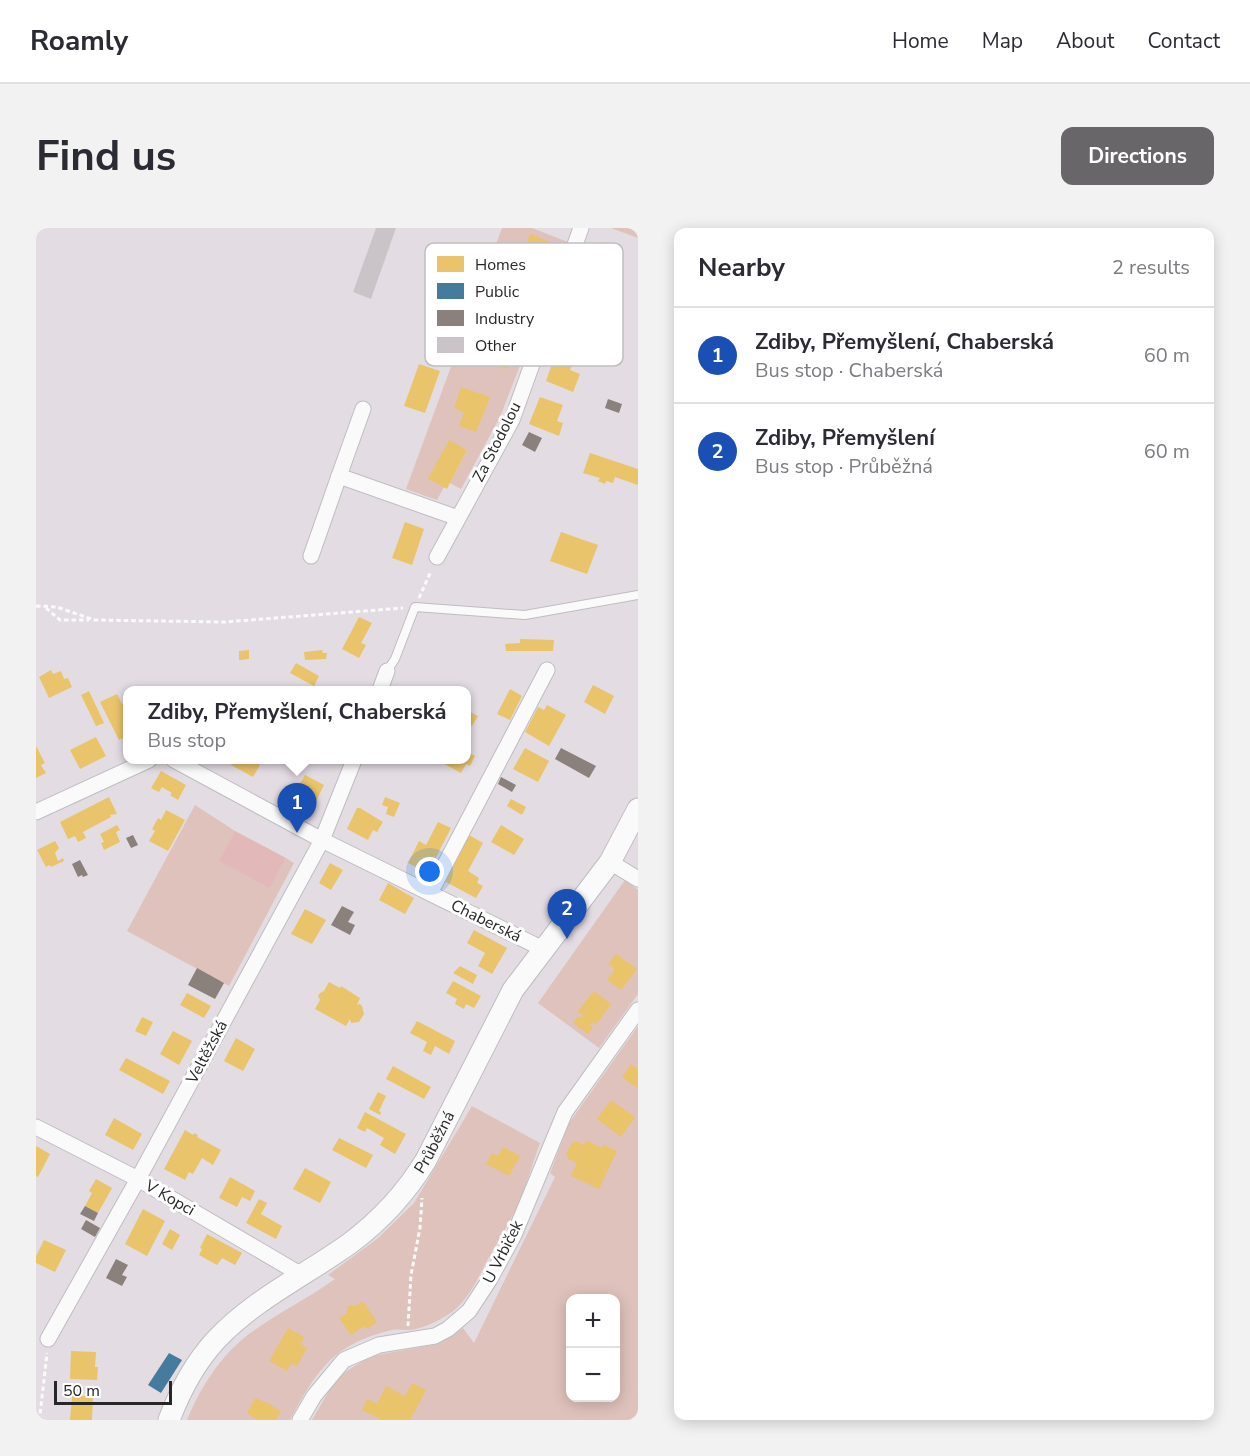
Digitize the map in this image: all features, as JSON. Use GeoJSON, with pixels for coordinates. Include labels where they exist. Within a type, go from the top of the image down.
{"type":"FeatureCollection","features":[{"type":"Feature","properties":{"kind":"street","name":"Za Stodolou"},"geometry":{"type":"LineString","coordinates":[[576,243],[581,228]]}},
{"type":"Feature","properties":{"kind":"street","name":"Za Stodolou"},"geometry":{"type":"LineString","coordinates":[[437,557],[512,420],[531,366]]}},
{"type":"Feature","properties":{"kind":"street"},"geometry":{"type":"LineString","coordinates":[[311,556],[363,409]]}},
{"type":"Feature","properties":{"kind":"street"},"geometry":{"type":"LineString","coordinates":[[339,476],[458,518]]}},
{"type":"Feature","properties":{"kind":"street"},"geometry":{"type":"LineString","coordinates":[[430,893],[547,670]]}},
{"type":"Feature","properties":{"kind":"street"},"geometry":{"type":"LineString","coordinates":[[381,686],[387,671]]}},
{"type":"Feature","properties":{"kind":"street"},"geometry":{"type":"LineString","coordinates":[[36,812],[138,764]]}},
{"type":"Feature","properties":{"kind":"street","name":"Chaberská"},"geometry":{"type":"LineString","coordinates":[[183,764],[322,840],[543,949]]}},
{"type":"Feature","properties":{"kind":"street","name":"Veltěžská"},"geometry":{"type":"LineString","coordinates":[[48,1339],[138,1179],[322,840],[352,764]]}},
{"type":"Feature","properties":{"kind":"street","name":"Průběžná"},"geometry":{"type":"LineString","coordinates":[[169,1420],[188,1378],[213,1342],[236,1320],[371,1226],[411,1184],[426,1160],[513,990],[610,862],[638,809]]}},
{"type":"Feature","properties":{"kind":"street"},"geometry":{"type":"LineString","coordinates":[[610,862],[638,879]]}},
{"type":"Feature","properties":{"kind":"street","name":"U Vrbiček"},"geometry":{"type":"LineString","coordinates":[[300,1420],[314,1396],[334,1370],[345,1360],[379,1345],[435,1336],[448,1329],[469,1311],[514,1235],[565,1112],[638,1010]]}},
{"type":"Feature","properties":{"kind":"street","name":"V Kopci"},"geometry":{"type":"LineString","coordinates":[[36,1127],[138,1179],[300,1274]]}},
{"type":"Feature","properties":{"kind":"lane"},"geometry":{"type":"LineString","coordinates":[[387,671],[395,659],[415,607],[525,615],[638,595]]}},
{"type":"Feature","properties":{"kind":"path"},"geometry":{"type":"LineString","coordinates":[[36,606],[57,608],[94,620]]}},
{"type":"Feature","properties":{"kind":"path"},"geometry":{"type":"LineString","coordinates":[[45,606],[60,620],[225,622],[267,621],[415,607]]}},
{"type":"Feature","properties":{"kind":"path"},"geometry":{"type":"LineString","coordinates":[[406,1341],[411,1275],[420,1228],[422,1188]]}},
{"type":"Feature","properties":{"kind":"path"},"geometry":{"type":"LineString","coordinates":[[37,1420],[40,1415],[48,1339]]}},
{"type":"Feature","properties":{"kind":"shaded area"},"geometry":{"type":"Polygon","coordinates":[[[502,228],[532,228],[568,242],[568,243],[496,243],[502,228]]]}},
{"type":"Feature","properties":{"kind":"shaded area"},"geometry":{"type":"Polygon","coordinates":[[[611,228],[638,228],[638,238],[611,228]]]}},
{"type":"Feature","properties":{"kind":"shaded area"},"geometry":{"type":"Polygon","coordinates":[[[451,366],[520,366],[500,417],[461,489],[450,483],[467,450],[449,441],[444,487],[437,500],[406,489],[451,366]]]}},
{"type":"Feature","properties":{"kind":"shaded area"},"geometry":{"type":"Polygon","coordinates":[[[195,805],[235,831],[220,861],[270,889],[286,858],[294,863],[229,986],[127,931],[195,805]]]}},
{"type":"Feature","properties":{"kind":"shaded area"},"geometry":{"type":"Polygon","coordinates":[[[235,831],[286,858],[270,889],[219,861],[235,831]]]}},
{"type":"Feature","properties":{"kind":"shaded area"},"geometry":{"type":"Polygon","coordinates":[[[625,880],[638,890],[638,994],[599,1048],[538,1003],[625,880]]]}},
{"type":"Feature","properties":{"kind":"shaded area"},"geometry":{"type":"Polygon","coordinates":[[[638,1026],[638,1418],[636,1420],[312,1420],[336,1379],[371,1356],[438,1344],[463,1328],[474,1343],[555,1177],[550,1173],[569,1123],[638,1026]]]}},
{"type":"Feature","properties":{"kind":"shaded area"},"geometry":{"type":"Polygon","coordinates":[[[472,1106],[540,1143],[525,1188],[512,1217],[477,1281],[458,1307],[427,1326],[410,1330],[392,1330],[355,1343],[341,1351],[319,1373],[290,1420],[187,1420],[212,1373],[239,1342],[335,1279],[328,1275],[377,1239],[414,1203],[472,1106]]]}},
{"type":"Feature","properties":{"kind":"building: Homes"},"geometry":{"type":"Polygon","coordinates":[[[530,234],[553,243],[527,243],[530,234]]]}},
{"type":"Feature","properties":{"kind":"building: Homes"},"geometry":{"type":"Polygon","coordinates":[[[419,364],[440,371],[425,413],[404,406],[419,364]]]}},
{"type":"Feature","properties":{"kind":"building: Homes"},"geometry":{"type":"Polygon","coordinates":[[[551,366],[572,366],[570,370],[580,374],[573,392],[546,381],[551,366]]]}},
{"type":"Feature","properties":{"kind":"building: Homes"},"geometry":{"type":"Polygon","coordinates":[[[461,387],[490,397],[476,432],[459,426],[464,412],[454,408],[461,387]]]}},
{"type":"Feature","properties":{"kind":"building: Homes"},"geometry":{"type":"Polygon","coordinates":[[[540,397],[563,405],[557,421],[563,423],[559,436],[529,424],[540,397]]]}},
{"type":"Feature","properties":{"kind":"building: Homes"},"geometry":{"type":"Polygon","coordinates":[[[449,440],[467,450],[447,489],[428,479],[449,440]]]}},
{"type":"Feature","properties":{"kind":"building: Homes"},"geometry":{"type":"Polygon","coordinates":[[[590,453],[638,469],[638,485],[615,477],[613,483],[606,481],[605,484],[598,481],[600,478],[583,473],[590,453]]]}},
{"type":"Feature","properties":{"kind":"building: Homes"},"geometry":{"type":"Polygon","coordinates":[[[405,522],[424,529],[412,565],[392,558],[405,522]]]}},
{"type":"Feature","properties":{"kind":"building: Homes"},"geometry":{"type":"Polygon","coordinates":[[[561,532],[598,545],[587,574],[550,561],[561,532]]]}},
{"type":"Feature","properties":{"kind":"building: Homes"},"geometry":{"type":"Polygon","coordinates":[[[359,617],[372,623],[361,643],[366,645],[359,658],[342,649],[359,617]]]}},
{"type":"Feature","properties":{"kind":"building: Homes"},"geometry":{"type":"Polygon","coordinates":[[[520,639],[554,640],[553,651],[506,651],[505,644],[520,643],[520,639]]]}},
{"type":"Feature","properties":{"kind":"building: Homes"},"geometry":{"type":"Polygon","coordinates":[[[249,650],[249,659],[239,660],[239,651],[249,650]]]}},
{"type":"Feature","properties":{"kind":"building: Homes"},"geometry":{"type":"Polygon","coordinates":[[[322,650],[323,653],[327,653],[326,659],[305,660],[304,652],[322,650]]]}},
{"type":"Feature","properties":{"kind":"building: Homes"},"geometry":{"type":"Polygon","coordinates":[[[296,663],[319,676],[314,686],[290,673],[296,663]]]}},
{"type":"Feature","properties":{"kind":"building: Homes"},"geometry":{"type":"Polygon","coordinates":[[[51,670],[53,674],[61,671],[64,679],[68,678],[72,687],[49,698],[39,677],[51,670]]]}},
{"type":"Feature","properties":{"kind":"building: Homes"},"geometry":{"type":"Polygon","coordinates":[[[593,685],[614,696],[605,714],[584,702],[593,685]]]}},
{"type":"Feature","properties":{"kind":"building: Homes"},"geometry":{"type":"Polygon","coordinates":[[[510,689],[522,696],[510,720],[497,714],[510,689]]]}},
{"type":"Feature","properties":{"kind":"building: Homes"},"geometry":{"type":"Polygon","coordinates":[[[89,691],[104,723],[96,726],[81,695],[89,691]]]}},
{"type":"Feature","properties":{"kind":"building: Homes"},"geometry":{"type":"Polygon","coordinates":[[[117,694],[123,704],[123,738],[119,740],[100,702],[117,694]]]}},
{"type":"Feature","properties":{"kind":"building: Homes"},"geometry":{"type":"Polygon","coordinates":[[[547,705],[566,715],[549,746],[525,732],[538,707],[544,710],[547,705]]]}},
{"type":"Feature","properties":{"kind":"building: Homes"},"geometry":{"type":"Polygon","coordinates":[[[471,712],[478,716],[471,726],[471,712]]]}},
{"type":"Feature","properties":{"kind":"building: Homes"},"geometry":{"type":"Polygon","coordinates":[[[96,737],[106,756],[80,769],[70,750],[96,737]]]}},
{"type":"Feature","properties":{"kind":"building: Homes"},"geometry":{"type":"Polygon","coordinates":[[[36,746],[45,763],[41,765],[46,773],[36,778],[36,746]]]}},
{"type":"Feature","properties":{"kind":"building: Homes"},"geometry":{"type":"Polygon","coordinates":[[[525,748],[549,761],[538,782],[513,769],[525,748]]]}},
{"type":"Feature","properties":{"kind":"building: Homes"},"geometry":{"type":"Polygon","coordinates":[[[259,764],[260,765],[253,777],[231,765],[259,764]]]}},
{"type":"Feature","properties":{"kind":"building: Homes"},"geometry":{"type":"Polygon","coordinates":[[[444,764],[466,764],[461,773],[444,764]]]}},
{"type":"Feature","properties":{"kind":"building: Homes"},"geometry":{"type":"Polygon","coordinates":[[[161,771],[186,785],[178,800],[162,787],[159,792],[151,788],[161,771]]]}},
{"type":"Feature","properties":{"kind":"building: Homes"},"geometry":{"type":"Polygon","coordinates":[[[305,775],[324,785],[311,811],[291,800],[305,775]]]}},
{"type":"Feature","properties":{"kind":"building: Homes"},"geometry":{"type":"Polygon","coordinates":[[[109,797],[117,814],[110,815],[111,817],[83,832],[86,838],[78,842],[75,836],[68,839],[60,822],[109,797]]]}},
{"type":"Feature","properties":{"kind":"building: Homes"},"geometry":{"type":"Polygon","coordinates":[[[385,797],[400,803],[394,817],[386,814],[388,807],[382,805],[385,797]]]}},
{"type":"Feature","properties":{"kind":"building: Homes"},"geometry":{"type":"Polygon","coordinates":[[[511,799],[526,807],[522,815],[507,806],[511,799]]]}},
{"type":"Feature","properties":{"kind":"building: Homes"},"geometry":{"type":"Polygon","coordinates":[[[357,808],[383,822],[377,832],[373,830],[368,840],[347,829],[357,808]]]}},
{"type":"Feature","properties":{"kind":"building: Homes"},"geometry":{"type":"Polygon","coordinates":[[[166,810],[185,820],[168,851],[149,841],[155,831],[152,829],[158,818],[161,820],[166,810]]]}},
{"type":"Feature","properties":{"kind":"building: Homes"},"geometry":{"type":"Polygon","coordinates":[[[438,822],[451,828],[428,873],[408,863],[419,841],[426,845],[438,822]]]}},
{"type":"Feature","properties":{"kind":"building: Homes"},"geometry":{"type":"Polygon","coordinates":[[[117,825],[120,830],[116,832],[120,842],[104,850],[101,843],[104,842],[100,834],[117,825]]]}},
{"type":"Feature","properties":{"kind":"building: Homes"},"geometry":{"type":"Polygon","coordinates":[[[501,825],[524,839],[514,855],[491,842],[501,825]]]}},
{"type":"Feature","properties":{"kind":"building: Homes"},"geometry":{"type":"Polygon","coordinates":[[[469,835],[483,843],[468,871],[479,878],[477,883],[483,886],[476,898],[444,881],[469,835]]]}},
{"type":"Feature","properties":{"kind":"building: Homes"},"geometry":{"type":"Polygon","coordinates":[[[55,841],[59,848],[55,853],[58,861],[63,858],[64,861],[46,867],[37,850],[55,841]]]}},
{"type":"Feature","properties":{"kind":"building: Homes"},"geometry":{"type":"Polygon","coordinates":[[[330,863],[343,870],[331,890],[319,883],[330,863]]]}},
{"type":"Feature","properties":{"kind":"building: Homes"},"geometry":{"type":"Polygon","coordinates":[[[388,883],[414,898],[405,914],[379,900],[388,883]]]}},
{"type":"Feature","properties":{"kind":"building: Homes"},"geometry":{"type":"Polygon","coordinates":[[[305,909],[326,920],[312,944],[291,934],[305,909]]]}},
{"type":"Feature","properties":{"kind":"building: Homes"},"geometry":{"type":"Polygon","coordinates":[[[474,930],[507,948],[492,974],[478,966],[485,953],[467,943],[474,930]]]}},
{"type":"Feature","properties":{"kind":"building: Homes"},"geometry":{"type":"Polygon","coordinates":[[[616,954],[637,969],[621,990],[607,980],[615,969],[608,964],[616,954]]]}},
{"type":"Feature","properties":{"kind":"building: Homes"},"geometry":{"type":"Polygon","coordinates":[[[460,966],[477,975],[473,984],[453,973],[460,966]]]}},
{"type":"Feature","properties":{"kind":"building: Homes"},"geometry":{"type":"Polygon","coordinates":[[[453,981],[481,996],[474,1008],[466,1004],[464,1009],[455,1004],[457,999],[446,993],[453,981]]]}},
{"type":"Feature","properties":{"kind":"building: Homes"},"geometry":{"type":"Polygon","coordinates":[[[329,982],[340,988],[341,986],[360,998],[357,1005],[362,1006],[364,1014],[359,1022],[351,1023],[350,1019],[346,1026],[315,1009],[320,1000],[318,996],[329,982]]]}},
{"type":"Feature","properties":{"kind":"building: Homes"},"geometry":{"type":"Polygon","coordinates":[[[594,991],[611,1004],[596,1025],[593,1022],[590,1025],[593,1027],[588,1034],[573,1023],[578,1016],[581,1018],[583,1015],[578,1011],[594,991]]]}},
{"type":"Feature","properties":{"kind":"building: Homes"},"geometry":{"type":"Polygon","coordinates":[[[187,993],[211,1006],[204,1018],[180,1005],[187,993]]]}},
{"type":"Feature","properties":{"kind":"building: Homes"},"geometry":{"type":"Polygon","coordinates":[[[142,1017],[153,1022],[146,1036],[135,1031],[142,1017]]]}},
{"type":"Feature","properties":{"kind":"building: Homes"},"geometry":{"type":"Polygon","coordinates":[[[417,1021],[455,1041],[449,1054],[435,1046],[431,1055],[423,1051],[427,1042],[410,1033],[417,1021]]]}},
{"type":"Feature","properties":{"kind":"building: Homes"},"geometry":{"type":"Polygon","coordinates":[[[173,1031],[192,1041],[179,1065],[160,1054],[173,1031]]]}},
{"type":"Feature","properties":{"kind":"building: Homes"},"geometry":{"type":"Polygon","coordinates":[[[236,1038],[255,1049],[243,1071],[224,1061],[236,1038]]]}},
{"type":"Feature","properties":{"kind":"building: Homes"},"geometry":{"type":"Polygon","coordinates":[[[126,1058],[170,1081],[163,1094],[119,1070],[126,1058]]]}},
{"type":"Feature","properties":{"kind":"building: Homes"},"geometry":{"type":"Polygon","coordinates":[[[631,1064],[638,1069],[638,1089],[622,1077],[631,1064]]]}},
{"type":"Feature","properties":{"kind":"building: Homes"},"geometry":{"type":"Polygon","coordinates":[[[393,1066],[431,1087],[424,1099],[386,1079],[393,1066]]]}},
{"type":"Feature","properties":{"kind":"building: Homes"},"geometry":{"type":"Polygon","coordinates":[[[378,1092],[386,1096],[379,1111],[380,1115],[369,1109],[378,1092]]]}},
{"type":"Feature","properties":{"kind":"building: Homes"},"geometry":{"type":"Polygon","coordinates":[[[611,1100],[635,1117],[621,1137],[597,1119],[611,1100]]]}},
{"type":"Feature","properties":{"kind":"building: Homes"},"geometry":{"type":"Polygon","coordinates":[[[365,1112],[406,1134],[395,1154],[380,1145],[384,1138],[367,1128],[365,1132],[357,1128],[365,1112]]]}},
{"type":"Feature","properties":{"kind":"building: Homes"},"geometry":{"type":"Polygon","coordinates":[[[114,1118],[142,1134],[133,1150],[105,1135],[114,1118]]]}},
{"type":"Feature","properties":{"kind":"building: Homes"},"geometry":{"type":"Polygon","coordinates":[[[185,1130],[198,1135],[197,1137],[221,1150],[213,1165],[202,1158],[193,1174],[189,1172],[185,1180],[164,1169],[185,1130]]]}},
{"type":"Feature","properties":{"kind":"building: Homes"},"geometry":{"type":"Polygon","coordinates":[[[339,1138],[373,1155],[366,1168],[332,1150],[339,1138]]]}},
{"type":"Feature","properties":{"kind":"building: Homes"},"geometry":{"type":"Polygon","coordinates":[[[586,1140],[602,1148],[604,1145],[617,1151],[599,1189],[571,1176],[577,1163],[568,1159],[566,1154],[572,1143],[577,1141],[584,1145],[586,1140]]]}},
{"type":"Feature","properties":{"kind":"building: Homes"},"geometry":{"type":"Polygon","coordinates":[[[36,1146],[50,1154],[38,1177],[36,1176],[36,1146]]]}},
{"type":"Feature","properties":{"kind":"building: Homes"},"geometry":{"type":"Polygon","coordinates":[[[503,1147],[520,1156],[509,1176],[486,1164],[492,1153],[498,1156],[503,1147]]]}},
{"type":"Feature","properties":{"kind":"building: Homes"},"geometry":{"type":"Polygon","coordinates":[[[305,1168],[331,1182],[320,1203],[293,1189],[305,1168]]]}},
{"type":"Feature","properties":{"kind":"building: Homes"},"geometry":{"type":"Polygon","coordinates":[[[230,1177],[255,1191],[250,1201],[242,1197],[237,1207],[219,1198],[230,1177]]]}},
{"type":"Feature","properties":{"kind":"building: Homes"},"geometry":{"type":"Polygon","coordinates":[[[96,1179],[112,1188],[98,1213],[85,1206],[92,1193],[89,1191],[96,1179]]]}},
{"type":"Feature","properties":{"kind":"building: Homes"},"geometry":{"type":"Polygon","coordinates":[[[259,1199],[267,1203],[261,1214],[282,1226],[276,1239],[246,1223],[259,1199]]]}},
{"type":"Feature","properties":{"kind":"building: Homes"},"geometry":{"type":"Polygon","coordinates":[[[143,1209],[165,1221],[147,1256],[125,1244],[143,1209]]]}},
{"type":"Feature","properties":{"kind":"building: Homes"},"geometry":{"type":"Polygon","coordinates":[[[170,1229],[180,1235],[172,1250],[162,1244],[170,1229]]]}},
{"type":"Feature","properties":{"kind":"building: Homes"},"geometry":{"type":"Polygon","coordinates":[[[207,1234],[242,1253],[235,1265],[222,1258],[217,1265],[199,1255],[207,1234]]]}},
{"type":"Feature","properties":{"kind":"building: Homes"},"geometry":{"type":"Polygon","coordinates":[[[44,1240],[66,1250],[55,1272],[36,1263],[36,1256],[44,1240]]]}},
{"type":"Feature","properties":{"kind":"building: Homes"},"geometry":{"type":"Polygon","coordinates":[[[363,1301],[377,1322],[367,1329],[364,1326],[351,1335],[339,1318],[347,1313],[347,1307],[355,1306],[363,1301]]]}},
{"type":"Feature","properties":{"kind":"building: Homes"},"geometry":{"type":"Polygon","coordinates":[[[288,1328],[304,1337],[301,1344],[307,1348],[297,1366],[291,1363],[287,1371],[269,1361],[288,1328]]]}},
{"type":"Feature","properties":{"kind":"building: Homes"},"geometry":{"type":"Polygon","coordinates":[[[71,1351],[96,1352],[97,1380],[70,1379],[71,1351]]]}},
{"type":"Feature","properties":{"kind":"building: Homes"},"geometry":{"type":"Polygon","coordinates":[[[412,1383],[426,1390],[410,1420],[382,1420],[362,1410],[367,1399],[377,1404],[386,1386],[405,1396],[412,1383]]]}},
{"type":"Feature","properties":{"kind":"building: Homes"},"geometry":{"type":"Polygon","coordinates":[[[72,1396],[93,1396],[92,1420],[70,1420],[72,1396]]]}},
{"type":"Feature","properties":{"kind":"building: Homes"},"geometry":{"type":"Polygon","coordinates":[[[255,1398],[281,1411],[276,1420],[257,1420],[247,1413],[255,1398]]]}},
{"type":"Feature","properties":{"kind":"building: Public"},"geometry":{"type":"Polygon","coordinates":[[[169,1353],[182,1360],[161,1393],[148,1385],[169,1353]]]}},
{"type":"Feature","properties":{"kind":"building: Industry"},"geometry":{"type":"Polygon","coordinates":[[[608,399],[622,404],[619,413],[605,408],[608,399]]]}},
{"type":"Feature","properties":{"kind":"building: Industry"},"geometry":{"type":"Polygon","coordinates":[[[529,432],[542,438],[535,452],[522,445],[529,432]]]}},
{"type":"Feature","properties":{"kind":"building: Industry"},"geometry":{"type":"Polygon","coordinates":[[[561,748],[596,766],[589,778],[555,759],[561,748]]]}},
{"type":"Feature","properties":{"kind":"building: Industry"},"geometry":{"type":"Polygon","coordinates":[[[501,777],[516,785],[512,792],[498,784],[501,777]]]}},
{"type":"Feature","properties":{"kind":"building: Industry"},"geometry":{"type":"Polygon","coordinates":[[[133,835],[138,845],[131,848],[126,838],[133,835]]]}},
{"type":"Feature","properties":{"kind":"building: Industry"},"geometry":{"type":"Polygon","coordinates":[[[80,860],[88,875],[83,877],[82,875],[78,877],[72,864],[80,860]]]}},
{"type":"Feature","properties":{"kind":"building: Industry"},"geometry":{"type":"Polygon","coordinates":[[[342,906],[354,912],[348,922],[355,925],[350,935],[331,925],[342,906]]]}},
{"type":"Feature","properties":{"kind":"building: Industry"},"geometry":{"type":"Polygon","coordinates":[[[197,968],[224,983],[215,999],[188,985],[197,968]]]}},
{"type":"Feature","properties":{"kind":"building: Industry"},"geometry":{"type":"Polygon","coordinates":[[[85,1206],[98,1213],[94,1221],[80,1214],[85,1206]]]}},
{"type":"Feature","properties":{"kind":"building: Industry"},"geometry":{"type":"Polygon","coordinates":[[[86,1220],[100,1228],[95,1237],[81,1229],[86,1220]]]}},
{"type":"Feature","properties":{"kind":"building: Industry"},"geometry":{"type":"Polygon","coordinates":[[[116,1259],[128,1265],[122,1275],[127,1277],[122,1286],[106,1278],[116,1259]]]}},
{"type":"Feature","properties":{"kind":"building: Other"},"geometry":{"type":"Polygon","coordinates":[[[376,228],[396,228],[371,299],[353,292],[376,228]]]}},
{"type":"Feature","properties":{"kind":"place","name":"Zdiby, Přemyšlení, Chaberská"},"geometry":{"type":"Point","coordinates":[297,833]}},
{"type":"Feature","properties":{"kind":"place","name":"Zdiby, Přemyšlení"},"geometry":{"type":"Point","coordinates":[567,939]}}]}
